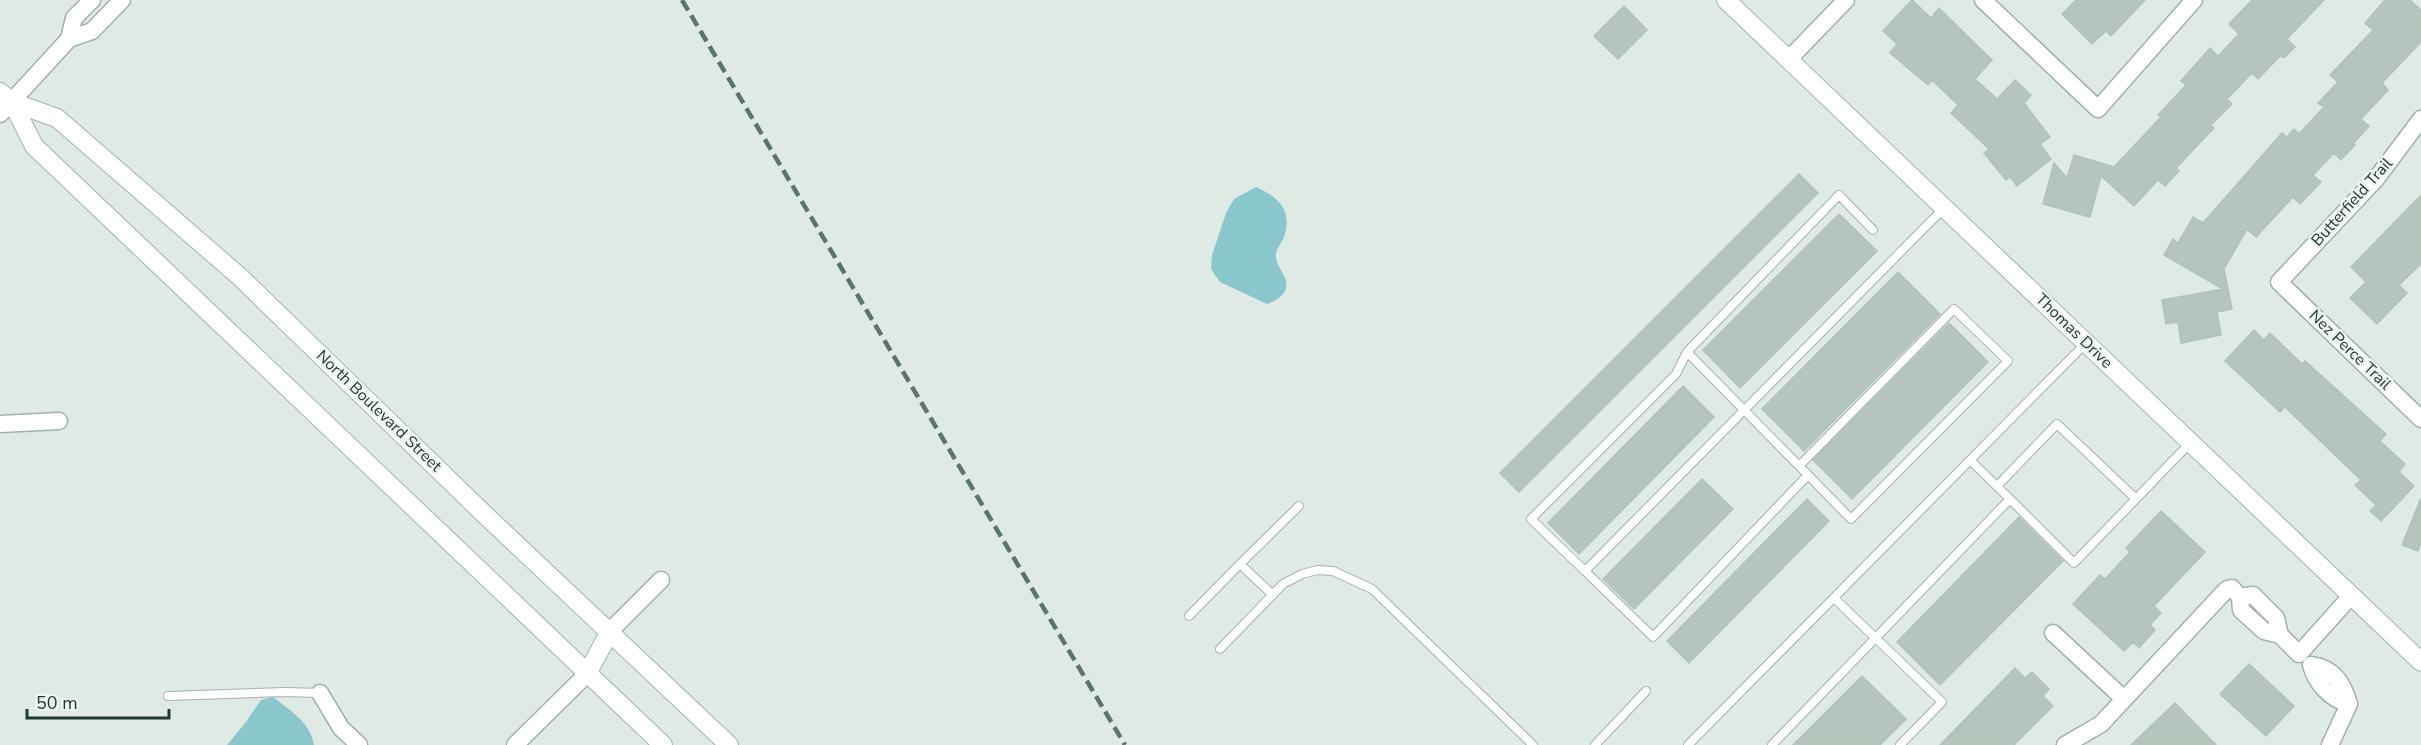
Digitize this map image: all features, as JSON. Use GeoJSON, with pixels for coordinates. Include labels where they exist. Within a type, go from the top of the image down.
{"type":"FeatureCollection","features":[{"type":"Feature","properties":{"kind":"main road","name":"Thomas Drive"},"geometry":{"type":"LineString","coordinates":[[1726,0],[2421,662]]}},
{"type":"Feature","properties":{"kind":"main road","name":"North Boulevard Street"},"geometry":{"type":"LineString","coordinates":[[4,103],[57,118],[240,277],[482,512],[729,745]]}},
{"type":"Feature","properties":{"kind":"main road"},"geometry":{"type":"LineString","coordinates":[[4,103],[34,146],[663,745]]}},
{"type":"Feature","properties":{"kind":"main road"},"geometry":{"type":"LineString","coordinates":[[587,674],[610,631]]}},
{"type":"Feature","properties":{"kind":"street"},"geometry":{"type":"LineString","coordinates":[[69,39],[74,18],[92,0]]}},
{"type":"Feature","properties":{"kind":"street"},"geometry":{"type":"LineString","coordinates":[[4,103],[69,39],[92,31],[122,0]]}},
{"type":"Feature","properties":{"kind":"street"},"geometry":{"type":"LineString","coordinates":[[1789,59],[1846,0]]}},
{"type":"Feature","properties":{"kind":"street"},"geometry":{"type":"LineString","coordinates":[[1983,0],[2098,109],[2194,0]]}},
{"type":"Feature","properties":{"kind":"street","name":"Butterfield Trail"},"geometry":{"type":"LineString","coordinates":[[2279,282],[2376,179],[2421,119]]}},
{"type":"Feature","properties":{"kind":"street","name":"Nez Perce Trail"},"geometry":{"type":"LineString","coordinates":[[2279,282],[2421,419]]}},
{"type":"Feature","properties":{"kind":"street"},"geometry":{"type":"LineString","coordinates":[[0,424],[59,421]]}},
{"type":"Feature","properties":{"kind":"street"},"geometry":{"type":"LineString","coordinates":[[610,631],[661,580]]}},
{"type":"Feature","properties":{"kind":"street"},"geometry":{"type":"LineString","coordinates":[[2065,745],[2101,724],[2227,589],[2232,588],[2240,597],[2253,595],[2276,618],[2280,635],[2305,660],[2314,678],[2337,700],[2349,704],[2330,745]]}},
{"type":"Feature","properties":{"kind":"street"},"geometry":{"type":"LineString","coordinates":[[2305,660],[2351,596]]}},
{"type":"Feature","properties":{"kind":"street"},"geometry":{"type":"LineString","coordinates":[[2053,633],[2124,699]]}},
{"type":"Feature","properties":{"kind":"street"},"geometry":{"type":"LineString","coordinates":[[515,745],[587,674]]}},
{"type":"Feature","properties":{"kind":"street"},"geometry":{"type":"LineString","coordinates":[[320,693],[341,728],[359,745]]}},
{"type":"Feature","properties":{"kind":"lane"},"geometry":{"type":"LineString","coordinates":[[1808,475],[1653,637],[1531,519],[1676,374],[1687,352],[1839,195],[1873,230]]}},
{"type":"Feature","properties":{"kind":"lane"},"geometry":{"type":"LineString","coordinates":[[1585,571],[1945,208]]}},
{"type":"Feature","properties":{"kind":"lane"},"geometry":{"type":"LineString","coordinates":[[1687,352],[1851,519],[2008,361],[1954,309],[1800,465]]}},
{"type":"Feature","properties":{"kind":"lane"},"geometry":{"type":"LineString","coordinates":[[1688,745],[2086,343]]}},
{"type":"Feature","properties":{"kind":"lane"},"geometry":{"type":"LineString","coordinates":[[1997,486],[2057,424],[2136,499]]}},
{"type":"Feature","properties":{"kind":"lane"},"geometry":{"type":"LineString","coordinates":[[1970,460],[2074,563],[2190,442]]}},
{"type":"Feature","properties":{"kind":"lane"},"geometry":{"type":"LineString","coordinates":[[1772,745],[2010,499]]}},
{"type":"Feature","properties":{"kind":"lane"},"geometry":{"type":"LineString","coordinates":[[1189,616],[1299,506]]}},
{"type":"Feature","properties":{"kind":"lane"},"geometry":{"type":"LineString","coordinates":[[1240,564],[1272,595]]}},
{"type":"Feature","properties":{"kind":"lane"},"geometry":{"type":"LineString","coordinates":[[1220,649],[1283,584],[1302,574],[1318,570],[1333,571],[1371,589],[1533,745]]}},
{"type":"Feature","properties":{"kind":"lane"},"geometry":{"type":"LineString","coordinates":[[1834,598],[1942,702],[1900,745]]}},
{"type":"Feature","properties":{"kind":"lane"},"geometry":{"type":"LineString","coordinates":[[1595,745],[1646,691]]}},
{"type":"Feature","properties":{"kind":"lane"},"geometry":{"type":"LineString","coordinates":[[168,696],[320,693]]}},
{"type":"Feature","properties":{"kind":"water"},"geometry":{"type":"Polygon","coordinates":[[[1256,187],[1270,194],[1281,204],[1287,225],[1276,255],[1285,279],[1286,289],[1280,297],[1267,304],[1220,282],[1211,269],[1212,255],[1226,213],[1234,199],[1256,187]]]}},
{"type":"Feature","properties":{"kind":"water"},"geometry":{"type":"Polygon","coordinates":[[[273,697],[304,723],[314,745],[227,745],[261,700],[273,697]]]}},
{"type":"Feature","properties":{"kind":"building"},"geometry":{"type":"Polygon","coordinates":[[[1912,0],[1931,18],[1939,8],[1992,60],[1975,79],[1997,99],[2015,80],[2031,95],[2024,103],[2050,137],[2040,144],[2051,159],[2017,186],[2010,177],[2006,180],[1984,153],[1989,149],[1951,113],[1958,105],[1932,80],[1928,85],[1890,53],[1897,44],[1883,31],[1912,0]]]}},
{"type":"Feature","properties":{"kind":"building"},"geometry":{"type":"Polygon","coordinates":[[[2076,0],[2145,0],[2111,36],[2106,31],[2092,44],[2062,14],[2076,0]]]}},
{"type":"Feature","properties":{"kind":"building"},"geometry":{"type":"Polygon","coordinates":[[[2252,0],[2324,0],[2287,39],[2295,47],[2284,58],[2281,55],[2258,79],[2252,73],[2227,99],[2232,104],[2211,125],[2214,128],[2176,168],[2179,171],[2165,186],[2158,180],[2134,206],[2101,176],[2090,217],[2043,204],[2054,163],[2067,178],[2074,155],[2114,167],[2161,117],[2158,115],[2186,85],[2181,81],[2210,48],[2218,56],[2239,34],[2229,24],[2252,0]]]}},
{"type":"Feature","properties":{"kind":"building"},"geometry":{"type":"Polygon","coordinates":[[[2385,0],[2410,0],[2421,10],[2421,42],[2382,83],[2388,90],[2361,119],[2369,126],[2353,144],[2355,145],[2341,160],[2334,153],[2313,175],[2321,182],[2300,204],[2293,197],[2256,237],[2247,229],[2224,269],[2232,309],[2217,312],[2221,335],[2181,343],[2178,322],[2166,324],[2162,300],[2223,289],[2164,255],[2173,239],[2178,243],[2193,217],[2203,223],[2282,133],[2287,137],[2294,129],[2299,134],[2324,107],[2318,103],[2338,82],[2330,75],[2373,30],[2365,23],[2385,0]]]}},
{"type":"Feature","properties":{"kind":"building"},"geometry":{"type":"Polygon","coordinates":[[[1624,6],[1647,30],[1618,59],[1594,36],[1624,6]]]}},
{"type":"Feature","properties":{"kind":"building"},"geometry":{"type":"Polygon","coordinates":[[[1799,174],[1818,193],[1519,492],[1500,473],[1799,174]]]}},
{"type":"Feature","properties":{"kind":"building"},"geometry":{"type":"Polygon","coordinates":[[[2421,195],[2421,264],[2399,285],[2407,293],[2377,324],[2350,298],[2366,282],[2351,267],[2421,195]]]}},
{"type":"Feature","properties":{"kind":"building"},"geometry":{"type":"Polygon","coordinates":[[[1839,214],[1877,251],[1740,388],[1703,350],[1839,214]]]}},
{"type":"Feature","properties":{"kind":"building"},"geometry":{"type":"Polygon","coordinates":[[[1898,272],[1940,314],[1804,451],[1762,409],[1898,272]]]}},
{"type":"Feature","properties":{"kind":"building"},"geometry":{"type":"Polygon","coordinates":[[[1949,323],[1988,362],[1852,499],[1813,460],[1949,323]]]}},
{"type":"Feature","properties":{"kind":"building"},"geometry":{"type":"Polygon","coordinates":[[[2254,330],[2264,340],[2270,333],[2302,364],[2305,361],[2386,434],[2380,441],[2405,464],[2399,472],[2414,486],[2381,521],[2370,511],[2376,505],[2355,485],[2361,480],[2285,407],[2280,412],[2225,361],[2254,330]]]}},
{"type":"Feature","properties":{"kind":"building"},"geometry":{"type":"Polygon","coordinates":[[[1683,386],[1714,417],[1579,554],[1548,523],[1683,386]]]}},
{"type":"Feature","properties":{"kind":"building"},"geometry":{"type":"Polygon","coordinates":[[[1702,479],[1733,509],[1634,609],[1603,579],[1702,479]]]}},
{"type":"Feature","properties":{"kind":"building"},"geometry":{"type":"Polygon","coordinates":[[[2421,498],[2421,543],[2418,551],[2402,545],[2421,498]]]}},
{"type":"Feature","properties":{"kind":"building"},"geometry":{"type":"Polygon","coordinates":[[[1807,499],[1829,521],[1689,663],[1667,641],[1807,499]]]}},
{"type":"Feature","properties":{"kind":"building"},"geometry":{"type":"Polygon","coordinates":[[[2161,511],[2205,552],[2154,606],[2161,613],[2150,625],[2155,630],[2139,648],[2133,642],[2124,651],[2073,604],[2100,575],[2105,579],[2130,552],[2126,548],[2161,511]]]}},
{"type":"Feature","properties":{"kind":"building"},"geometry":{"type":"Polygon","coordinates":[[[2019,517],[2063,561],[1940,685],[1897,642],[2019,517]]]}},
{"type":"Feature","properties":{"kind":"building"},"geometry":{"type":"Polygon","coordinates":[[[2249,664],[2294,706],[2266,736],[2220,694],[2249,664]]]}},
{"type":"Feature","properties":{"kind":"building"},"geometry":{"type":"Polygon","coordinates":[[[2015,668],[2025,678],[2032,672],[2049,689],[2043,696],[2053,706],[2014,745],[1940,745],[2015,668]]]}},
{"type":"Feature","properties":{"kind":"building"},"geometry":{"type":"Polygon","coordinates":[[[1862,676],[1906,719],[1880,745],[1793,745],[1862,676]]]}},
{"type":"Feature","properties":{"kind":"building"},"geometry":{"type":"Polygon","coordinates":[[[2175,703],[2216,745],[2131,745],[2175,703]]]}},
{"type":"Feature","properties":{"kind":"railway"},"geometry":{"type":"LineString","coordinates":[[682,0],[1125,745]]}}]}
